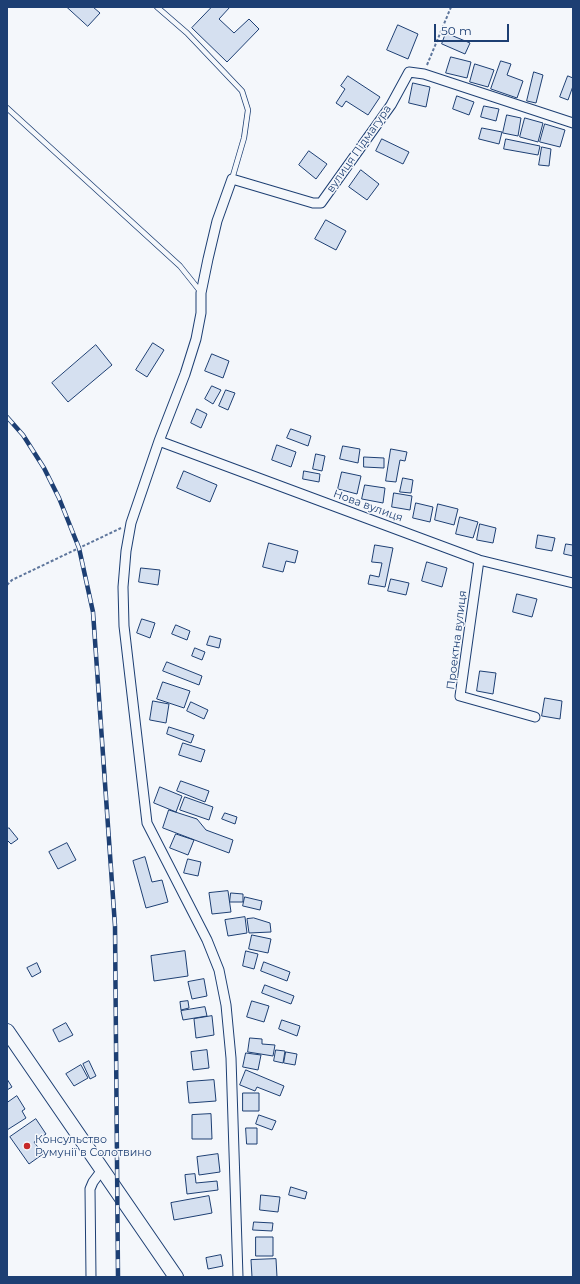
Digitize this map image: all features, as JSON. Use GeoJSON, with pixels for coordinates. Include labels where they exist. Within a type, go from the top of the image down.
{"type":"FeatureCollection","features":[{"type":"Feature","properties":{"kind":"main road"},"geometry":{"type":"LineString","coordinates":[[7,1030],[176,1277]]}},
{"type":"Feature","properties":{"kind":"street","name":"вулиця Підмагура"},"geometry":{"type":"LineString","coordinates":[[232,179],[313,203],[321,203],[391,105],[409,72],[424,74],[573,123]]}},
{"type":"Feature","properties":{"kind":"street"},"geometry":{"type":"LineString","coordinates":[[232,179],[217,221],[202,293],[201,312],[196,339],[185,374],[159,442],[131,523],[126,552],[123,587],[124,626],[147,822],[207,940],[219,970],[226,1005],[231,1058],[238,1277]]}},
{"type":"Feature","properties":{"kind":"street","name":"Нова вулиця"},"geometry":{"type":"LineString","coordinates":[[159,442],[479,560],[573,583]]}},
{"type":"Feature","properties":{"kind":"street","name":"Проектна вулиця"},"geometry":{"type":"LineString","coordinates":[[479,560],[460,696],[535,717]]}},
{"type":"Feature","properties":{"kind":"street"},"geometry":{"type":"LineString","coordinates":[[91,1277],[90,1189],[93,1182],[102,1170]]}},
{"type":"Feature","properties":{"kind":"lane"},"geometry":{"type":"LineString","coordinates":[[158,7],[187,33],[242,91],[248,110],[244,138],[232,179]]}},
{"type":"Feature","properties":{"kind":"lane"},"geometry":{"type":"LineString","coordinates":[[7,108],[180,266],[202,293]]}},
{"type":"Feature","properties":{"kind":"path"},"geometry":{"type":"LineString","coordinates":[[424,74],[451,7]]}},
{"type":"Feature","properties":{"kind":"path"},"geometry":{"type":"LineString","coordinates":[[7,585],[12,580],[131,523]]}},
{"type":"Feature","properties":{"kind":"building"},"geometry":{"type":"Polygon","coordinates":[[[67,7],[93,7],[100,13],[88,26],[67,7]]]}},
{"type":"Feature","properties":{"kind":"building"},"geometry":{"type":"Polygon","coordinates":[[[212,7],[230,7],[219,19],[234,33],[249,19],[259,29],[227,62],[192,28],[212,7]]]}},
{"type":"Feature","properties":{"kind":"building"},"geometry":{"type":"Polygon","coordinates":[[[398,25],[418,34],[408,59],[387,50],[398,25]]]}},
{"type":"Feature","properties":{"kind":"building"},"geometry":{"type":"Polygon","coordinates":[[[446,33],[470,43],[465,54],[442,44],[446,33]]]}},
{"type":"Feature","properties":{"kind":"building"},"geometry":{"type":"Polygon","coordinates":[[[451,57],[471,62],[467,78],[446,73],[451,57]]]}},
{"type":"Feature","properties":{"kind":"building"},"geometry":{"type":"Polygon","coordinates":[[[501,61],[511,64],[507,75],[523,81],[517,98],[491,89],[501,61]]]}},
{"type":"Feature","properties":{"kind":"building"},"geometry":{"type":"Polygon","coordinates":[[[475,64],[494,70],[488,87],[470,82],[475,64]]]}},
{"type":"Feature","properties":{"kind":"building"},"geometry":{"type":"Polygon","coordinates":[[[534,72],[543,75],[536,103],[527,101],[534,72]]]}},
{"type":"Feature","properties":{"kind":"building"},"geometry":{"type":"Polygon","coordinates":[[[348,76],[380,97],[368,115],[346,101],[342,107],[336,103],[345,89],[341,86],[348,76]]]}},
{"type":"Feature","properties":{"kind":"building"},"geometry":{"type":"Polygon","coordinates":[[[568,76],[573,78],[573,86],[568,100],[560,97],[568,76]]]}},
{"type":"Feature","properties":{"kind":"building"},"geometry":{"type":"Polygon","coordinates":[[[413,83],[430,87],[426,107],[409,103],[413,83]]]}},
{"type":"Feature","properties":{"kind":"building"},"geometry":{"type":"Polygon","coordinates":[[[457,96],[474,102],[469,115],[453,109],[457,96]]]}},
{"type":"Feature","properties":{"kind":"building"},"geometry":{"type":"Polygon","coordinates":[[[484,106],[499,109],[496,121],[481,117],[484,106]]]}},
{"type":"Feature","properties":{"kind":"building"},"geometry":{"type":"Polygon","coordinates":[[[507,115],[521,118],[518,136],[503,133],[507,115]]]}},
{"type":"Feature","properties":{"kind":"building"},"geometry":{"type":"Polygon","coordinates":[[[525,118],[543,123],[538,142],[520,137],[525,118]]]}},
{"type":"Feature","properties":{"kind":"building"},"geometry":{"type":"Polygon","coordinates":[[[545,124],[565,130],[560,147],[540,142],[545,124]]]}},
{"type":"Feature","properties":{"kind":"building"},"geometry":{"type":"Polygon","coordinates":[[[482,128],[502,132],[499,144],[479,139],[482,128]]]}},
{"type":"Feature","properties":{"kind":"building"},"geometry":{"type":"Polygon","coordinates":[[[382,139],[409,152],[403,164],[376,151],[382,139]]]}},
{"type":"Feature","properties":{"kind":"building"},"geometry":{"type":"Polygon","coordinates":[[[506,139],[540,146],[538,155],[504,149],[506,139]]]}},
{"type":"Feature","properties":{"kind":"building"},"geometry":{"type":"Polygon","coordinates":[[[542,147],[551,149],[549,166],[539,165],[542,147]]]}},
{"type":"Feature","properties":{"kind":"building"},"geometry":{"type":"Polygon","coordinates":[[[309,151],[327,164],[316,179],[299,165],[309,151]]]}},
{"type":"Feature","properties":{"kind":"building"},"geometry":{"type":"Polygon","coordinates":[[[361,170],[379,184],[367,200],[349,187],[361,170]]]}},
{"type":"Feature","properties":{"kind":"building"},"geometry":{"type":"Polygon","coordinates":[[[326,220],[346,231],[336,250],[315,239],[326,220]]]}},
{"type":"Feature","properties":{"kind":"building"},"geometry":{"type":"Polygon","coordinates":[[[153,343],[164,350],[147,377],[136,370],[153,343]]]}},
{"type":"Feature","properties":{"kind":"building"},"geometry":{"type":"Polygon","coordinates":[[[96,345],[112,365],[68,402],[52,383],[96,345]]]}},
{"type":"Feature","properties":{"kind":"building"},"geometry":{"type":"Polygon","coordinates":[[[212,354],[229,361],[223,378],[205,371],[212,354]]]}},
{"type":"Feature","properties":{"kind":"building"},"geometry":{"type":"Polygon","coordinates":[[[212,386],[221,390],[213,404],[205,399],[212,386]]]}},
{"type":"Feature","properties":{"kind":"building"},"geometry":{"type":"Polygon","coordinates":[[[226,390],[235,393],[228,410],[219,406],[226,390]]]}},
{"type":"Feature","properties":{"kind":"building"},"geometry":{"type":"Polygon","coordinates":[[[197,409],[207,414],[201,428],[191,423],[197,409]]]}},
{"type":"Feature","properties":{"kind":"building"},"geometry":{"type":"Polygon","coordinates":[[[291,429],[311,436],[308,446],[287,438],[291,429]]]}},
{"type":"Feature","properties":{"kind":"building"},"geometry":{"type":"Polygon","coordinates":[[[277,445],[296,452],[291,467],[272,460],[277,445]]]}},
{"type":"Feature","properties":{"kind":"building"},"geometry":{"type":"Polygon","coordinates":[[[343,446],[360,449],[358,463],[340,459],[343,446]]]}},
{"type":"Feature","properties":{"kind":"building"},"geometry":{"type":"Polygon","coordinates":[[[391,449],[407,452],[405,461],[400,460],[396,482],[386,481],[391,449]]]}},
{"type":"Feature","properties":{"kind":"building"},"geometry":{"type":"Polygon","coordinates":[[[316,454],[325,456],[322,471],[313,469],[316,454]]]}},
{"type":"Feature","properties":{"kind":"building"},"geometry":{"type":"Polygon","coordinates":[[[364,457],[384,458],[384,468],[364,467],[364,457]]]}},
{"type":"Feature","properties":{"kind":"building"},"geometry":{"type":"Polygon","coordinates":[[[184,471],[217,485],[210,502],[177,488],[184,471]]]}},
{"type":"Feature","properties":{"kind":"building"},"geometry":{"type":"Polygon","coordinates":[[[304,471],[320,474],[319,482],[303,479],[304,471]]]}},
{"type":"Feature","properties":{"kind":"building"},"geometry":{"type":"Polygon","coordinates":[[[342,472],[361,476],[357,494],[338,489],[342,472]]]}},
{"type":"Feature","properties":{"kind":"building"},"geometry":{"type":"Polygon","coordinates":[[[403,478],[413,480],[411,493],[400,492],[403,478]]]}},
{"type":"Feature","properties":{"kind":"building"},"geometry":{"type":"Polygon","coordinates":[[[365,485],[385,488],[383,503],[362,499],[365,485]]]}},
{"type":"Feature","properties":{"kind":"building"},"geometry":{"type":"Polygon","coordinates":[[[394,493],[412,496],[410,510],[392,507],[394,493]]]}},
{"type":"Feature","properties":{"kind":"building"},"geometry":{"type":"Polygon","coordinates":[[[416,503],[433,507],[430,522],[413,518],[416,503]]]}},
{"type":"Feature","properties":{"kind":"building"},"geometry":{"type":"Polygon","coordinates":[[[438,504],[458,509],[454,525],[435,520],[438,504]]]}},
{"type":"Feature","properties":{"kind":"building"},"geometry":{"type":"Polygon","coordinates":[[[460,517],[478,522],[473,538],[456,534],[460,517]]]}},
{"type":"Feature","properties":{"kind":"building"},"geometry":{"type":"Polygon","coordinates":[[[480,524],[496,528],[493,543],[477,540],[480,524]]]}},
{"type":"Feature","properties":{"kind":"building"},"geometry":{"type":"Polygon","coordinates":[[[538,535],[555,538],[552,551],[536,548],[538,535]]]}},
{"type":"Feature","properties":{"kind":"building"},"geometry":{"type":"Polygon","coordinates":[[[269,543],[298,551],[295,563],[286,561],[283,572],[263,567],[269,543]]]}},
{"type":"Feature","properties":{"kind":"building"},"geometry":{"type":"Polygon","coordinates":[[[566,544],[573,545],[573,556],[564,554],[566,544]]]}},
{"type":"Feature","properties":{"kind":"building"},"geometry":{"type":"Polygon","coordinates":[[[375,545],[393,548],[385,587],[368,584],[370,575],[379,577],[382,563],[372,562],[375,545]]]}},
{"type":"Feature","properties":{"kind":"building"},"geometry":{"type":"Polygon","coordinates":[[[427,562],[447,568],[442,587],[422,581],[427,562]]]}},
{"type":"Feature","properties":{"kind":"building"},"geometry":{"type":"Polygon","coordinates":[[[141,568],[160,570],[158,585],[139,582],[141,568]]]}},
{"type":"Feature","properties":{"kind":"building"},"geometry":{"type":"Polygon","coordinates":[[[391,579],[409,583],[406,595],[388,591],[391,579]]]}},
{"type":"Feature","properties":{"kind":"building"},"geometry":{"type":"Polygon","coordinates":[[[517,594],[537,599],[532,617],[513,612],[517,594]]]}},
{"type":"Feature","properties":{"kind":"building"},"geometry":{"type":"Polygon","coordinates":[[[142,619],[155,623],[150,638],[137,633],[142,619]]]}},
{"type":"Feature","properties":{"kind":"building"},"geometry":{"type":"Polygon","coordinates":[[[176,625],[190,631],[187,640],[172,634],[176,625]]]}},
{"type":"Feature","properties":{"kind":"building"},"geometry":{"type":"Polygon","coordinates":[[[210,636],[221,639],[219,648],[207,645],[210,636]]]}},
{"type":"Feature","properties":{"kind":"building"},"geometry":{"type":"Polygon","coordinates":[[[195,648],[205,652],[202,660],[192,656],[195,648]]]}},
{"type":"Feature","properties":{"kind":"building"},"geometry":{"type":"Polygon","coordinates":[[[167,662],[202,676],[199,685],[163,671],[167,662]]]}},
{"type":"Feature","properties":{"kind":"building"},"geometry":{"type":"Polygon","coordinates":[[[480,671],[496,673],[493,694],[477,691],[480,671]]]}},
{"type":"Feature","properties":{"kind":"building"},"geometry":{"type":"Polygon","coordinates":[[[163,682],[190,691],[184,708],[157,699],[163,682]]]}},
{"type":"Feature","properties":{"kind":"building"},"geometry":{"type":"Polygon","coordinates":[[[545,698],[562,701],[560,719],[542,716],[545,698]]]}},
{"type":"Feature","properties":{"kind":"building"},"geometry":{"type":"Polygon","coordinates":[[[153,701],[169,704],[166,723],[150,720],[153,701]]]}},
{"type":"Feature","properties":{"kind":"building"},"geometry":{"type":"Polygon","coordinates":[[[191,702],[208,710],[204,719],[187,711],[191,702]]]}},
{"type":"Feature","properties":{"kind":"building"},"geometry":{"type":"Polygon","coordinates":[[[169,727],[194,735],[191,743],[167,734],[169,727]]]}},
{"type":"Feature","properties":{"kind":"building"},"geometry":{"type":"Polygon","coordinates":[[[183,743],[205,750],[201,762],[179,755],[183,743]]]}},
{"type":"Feature","properties":{"kind":"building"},"geometry":{"type":"Polygon","coordinates":[[[181,781],[209,791],[205,802],[177,791],[181,781]]]}},
{"type":"Feature","properties":{"kind":"building"},"geometry":{"type":"Polygon","coordinates":[[[160,787],[182,796],[176,812],[154,803],[160,787]]]}},
{"type":"Feature","properties":{"kind":"building"},"geometry":{"type":"Polygon","coordinates":[[[185,797],[213,807],[209,820],[180,810],[185,797]]]}},
{"type":"Feature","properties":{"kind":"building"},"geometry":{"type":"Polygon","coordinates":[[[169,810],[197,819],[206,830],[233,840],[229,853],[163,828],[169,810]]]}},
{"type":"Feature","properties":{"kind":"building"},"geometry":{"type":"Polygon","coordinates":[[[225,813],[237,817],[235,824],[222,819],[225,813]]]}},
{"type":"Feature","properties":{"kind":"building"},"geometry":{"type":"Polygon","coordinates":[[[9,828],[18,839],[11,844],[7,840],[7,830],[9,828]]]}},
{"type":"Feature","properties":{"kind":"building"},"geometry":{"type":"Polygon","coordinates":[[[176,834],[194,840],[188,855],[170,848],[176,834]]]}},
{"type":"Feature","properties":{"kind":"building"},"geometry":{"type":"Polygon","coordinates":[[[67,843],[76,860],[58,869],[49,852],[67,843]]]}},
{"type":"Feature","properties":{"kind":"building"},"geometry":{"type":"Polygon","coordinates":[[[145,857],[152,882],[162,880],[168,902],[146,908],[133,861],[145,857]]]}},
{"type":"Feature","properties":{"kind":"building"},"geometry":{"type":"Polygon","coordinates":[[[188,859],[201,862],[198,876],[184,873],[188,859]]]}},
{"type":"Feature","properties":{"kind":"building"},"geometry":{"type":"Polygon","coordinates":[[[228,891],[231,912],[212,914],[209,893],[228,891]]]}},
{"type":"Feature","properties":{"kind":"building"},"geometry":{"type":"Polygon","coordinates":[[[231,893],[243,894],[243,902],[230,902],[231,893]]]}},
{"type":"Feature","properties":{"kind":"building"},"geometry":{"type":"Polygon","coordinates":[[[245,897],[262,901],[260,910],[243,906],[245,897]]]}},
{"type":"Feature","properties":{"kind":"building"},"geometry":{"type":"Polygon","coordinates":[[[245,917],[247,933],[228,936],[225,920],[245,917]]]}},
{"type":"Feature","properties":{"kind":"building"},"geometry":{"type":"Polygon","coordinates":[[[254,918],[270,923],[271,932],[249,933],[247,919],[254,918]]]}},
{"type":"Feature","properties":{"kind":"building"},"geometry":{"type":"Polygon","coordinates":[[[252,935],[271,939],[268,953],[249,949],[252,935]]]}},
{"type":"Feature","properties":{"kind":"building"},"geometry":{"type":"Polygon","coordinates":[[[185,951],[188,976],[154,981],[151,956],[185,951]]]}},
{"type":"Feature","properties":{"kind":"building"},"geometry":{"type":"Polygon","coordinates":[[[246,951],[258,954],[254,969],[243,966],[246,951]]]}},
{"type":"Feature","properties":{"kind":"building"},"geometry":{"type":"Polygon","coordinates":[[[264,962],[290,972],[287,981],[261,971],[264,962]]]}},
{"type":"Feature","properties":{"kind":"building"},"geometry":{"type":"Polygon","coordinates":[[[37,963],[41,972],[32,977],[27,968],[37,963]]]}},
{"type":"Feature","properties":{"kind":"building"},"geometry":{"type":"Polygon","coordinates":[[[204,979],[207,996],[192,999],[188,982],[204,979]]]}},
{"type":"Feature","properties":{"kind":"building"},"geometry":{"type":"Polygon","coordinates":[[[265,985],[294,996],[291,1004],[262,993],[265,985]]]}},
{"type":"Feature","properties":{"kind":"building"},"geometry":{"type":"Polygon","coordinates":[[[188,1001],[189,1008],[181,1010],[180,1002],[188,1001]]]}},
{"type":"Feature","properties":{"kind":"building"},"geometry":{"type":"Polygon","coordinates":[[[252,1001],[269,1006],[264,1022],[247,1017],[252,1001]]]}},
{"type":"Feature","properties":{"kind":"building"},"geometry":{"type":"Polygon","coordinates":[[[205,1007],[207,1016],[183,1020],[181,1011],[205,1007]]]}},
{"type":"Feature","properties":{"kind":"building"},"geometry":{"type":"Polygon","coordinates":[[[212,1016],[214,1035],[196,1038],[194,1019],[212,1016]]]}},
{"type":"Feature","properties":{"kind":"building"},"geometry":{"type":"Polygon","coordinates":[[[282,1020],[300,1026],[297,1036],[279,1029],[282,1020]]]}},
{"type":"Feature","properties":{"kind":"building"},"geometry":{"type":"Polygon","coordinates":[[[66,1023],[73,1035],[59,1042],[53,1030],[66,1023]]]}},
{"type":"Feature","properties":{"kind":"building"},"geometry":{"type":"Polygon","coordinates":[[[250,1038],[262,1039],[262,1044],[275,1045],[273,1056],[248,1052],[250,1038]]]}},
{"type":"Feature","properties":{"kind":"building"},"geometry":{"type":"Polygon","coordinates":[[[207,1050],[209,1068],[193,1070],[191,1052],[207,1050]]]}},
{"type":"Feature","properties":{"kind":"building"},"geometry":{"type":"Polygon","coordinates":[[[276,1050],[285,1051],[283,1063],[274,1061],[276,1050]]]}},
{"type":"Feature","properties":{"kind":"building"},"geometry":{"type":"Polygon","coordinates":[[[286,1052],[297,1054],[295,1065],[284,1063],[286,1052]]]}},
{"type":"Feature","properties":{"kind":"building"},"geometry":{"type":"Polygon","coordinates":[[[246,1053],[261,1055],[258,1070],[243,1067],[246,1053]]]}},
{"type":"Feature","properties":{"kind":"building"},"geometry":{"type":"Polygon","coordinates":[[[89,1061],[96,1076],[90,1079],[83,1064],[89,1061]]]}},
{"type":"Feature","properties":{"kind":"building"},"geometry":{"type":"Polygon","coordinates":[[[81,1065],[88,1078],[74,1086],[66,1074],[81,1065]]]}},
{"type":"Feature","properties":{"kind":"building"},"geometry":{"type":"Polygon","coordinates":[[[246,1070],[284,1086],[280,1096],[257,1087],[255,1091],[240,1085],[246,1070]]]}},
{"type":"Feature","properties":{"kind":"building"},"geometry":{"type":"Polygon","coordinates":[[[7,1079],[12,1087],[7,1090],[7,1079]]]}},
{"type":"Feature","properties":{"kind":"building"},"geometry":{"type":"Polygon","coordinates":[[[214,1080],[216,1101],[189,1103],[187,1082],[214,1080]]]}},
{"type":"Feature","properties":{"kind":"building"},"geometry":{"type":"Polygon","coordinates":[[[243,1093],[259,1093],[259,1111],[243,1111],[243,1093]]]}},
{"type":"Feature","properties":{"kind":"building"},"geometry":{"type":"Polygon","coordinates":[[[17,1096],[25,1109],[22,1111],[26,1118],[7,1130],[7,1103],[17,1096]]]}},
{"type":"Feature","properties":{"kind":"building"},"geometry":{"type":"Polygon","coordinates":[[[211,1114],[212,1139],[192,1139],[192,1115],[211,1114]]]}},
{"type":"Feature","properties":{"kind":"building"},"geometry":{"type":"Polygon","coordinates":[[[259,1115],[276,1121],[272,1130],[256,1124],[259,1115]]]}},
{"type":"Feature","properties":{"kind":"building","name":"Консульство Румунії в Солотвино"},"geometry":{"type":"Polygon","coordinates":[[[36,1119],[46,1134],[34,1142],[43,1154],[29,1164],[10,1137],[36,1119]]]}},
{"type":"Feature","properties":{"kind":"building"},"geometry":{"type":"Polygon","coordinates":[[[246,1128],[257,1128],[257,1144],[247,1144],[246,1128]]]}},
{"type":"Feature","properties":{"kind":"building"},"geometry":{"type":"Polygon","coordinates":[[[218,1154],[220,1172],[199,1175],[197,1157],[218,1154]]]}},
{"type":"Feature","properties":{"kind":"building"},"geometry":{"type":"Polygon","coordinates":[[[195,1174],[196,1183],[217,1181],[218,1190],[187,1194],[185,1175],[195,1174]]]}},
{"type":"Feature","properties":{"kind":"building"},"geometry":{"type":"Polygon","coordinates":[[[291,1187],[307,1192],[305,1199],[289,1195],[291,1187]]]}},
{"type":"Feature","properties":{"kind":"building"},"geometry":{"type":"Polygon","coordinates":[[[261,1195],[280,1197],[278,1212],[260,1210],[261,1195]]]}},
{"type":"Feature","properties":{"kind":"building"},"geometry":{"type":"Polygon","coordinates":[[[209,1196],[212,1213],[174,1220],[171,1203],[209,1196]]]}},
{"type":"Feature","properties":{"kind":"building"},"geometry":{"type":"Polygon","coordinates":[[[254,1222],[273,1223],[272,1231],[253,1230],[254,1222]]]}},
{"type":"Feature","properties":{"kind":"building"},"geometry":{"type":"Polygon","coordinates":[[[256,1237],[273,1237],[273,1256],[256,1256],[256,1237]]]}},
{"type":"Feature","properties":{"kind":"building"},"geometry":{"type":"Polygon","coordinates":[[[221,1255],[223,1266],[208,1269],[206,1258],[221,1255]]]}},
{"type":"Feature","properties":{"kind":"building"},"geometry":{"type":"Polygon","coordinates":[[[276,1259],[277,1277],[252,1277],[251,1260],[276,1259]]]}},
{"type":"Feature","properties":{"kind":"railway"},"geometry":{"type":"LineString","coordinates":[[7,417],[23,435],[44,468],[59,498],[79,548],[93,612],[115,926],[118,1277]]}},
{"type":"Feature","properties":{"kind":"place","name":"Консульство Румунії в Солотвино"},"geometry":{"type":"Point","coordinates":[27,1146]}}]}
